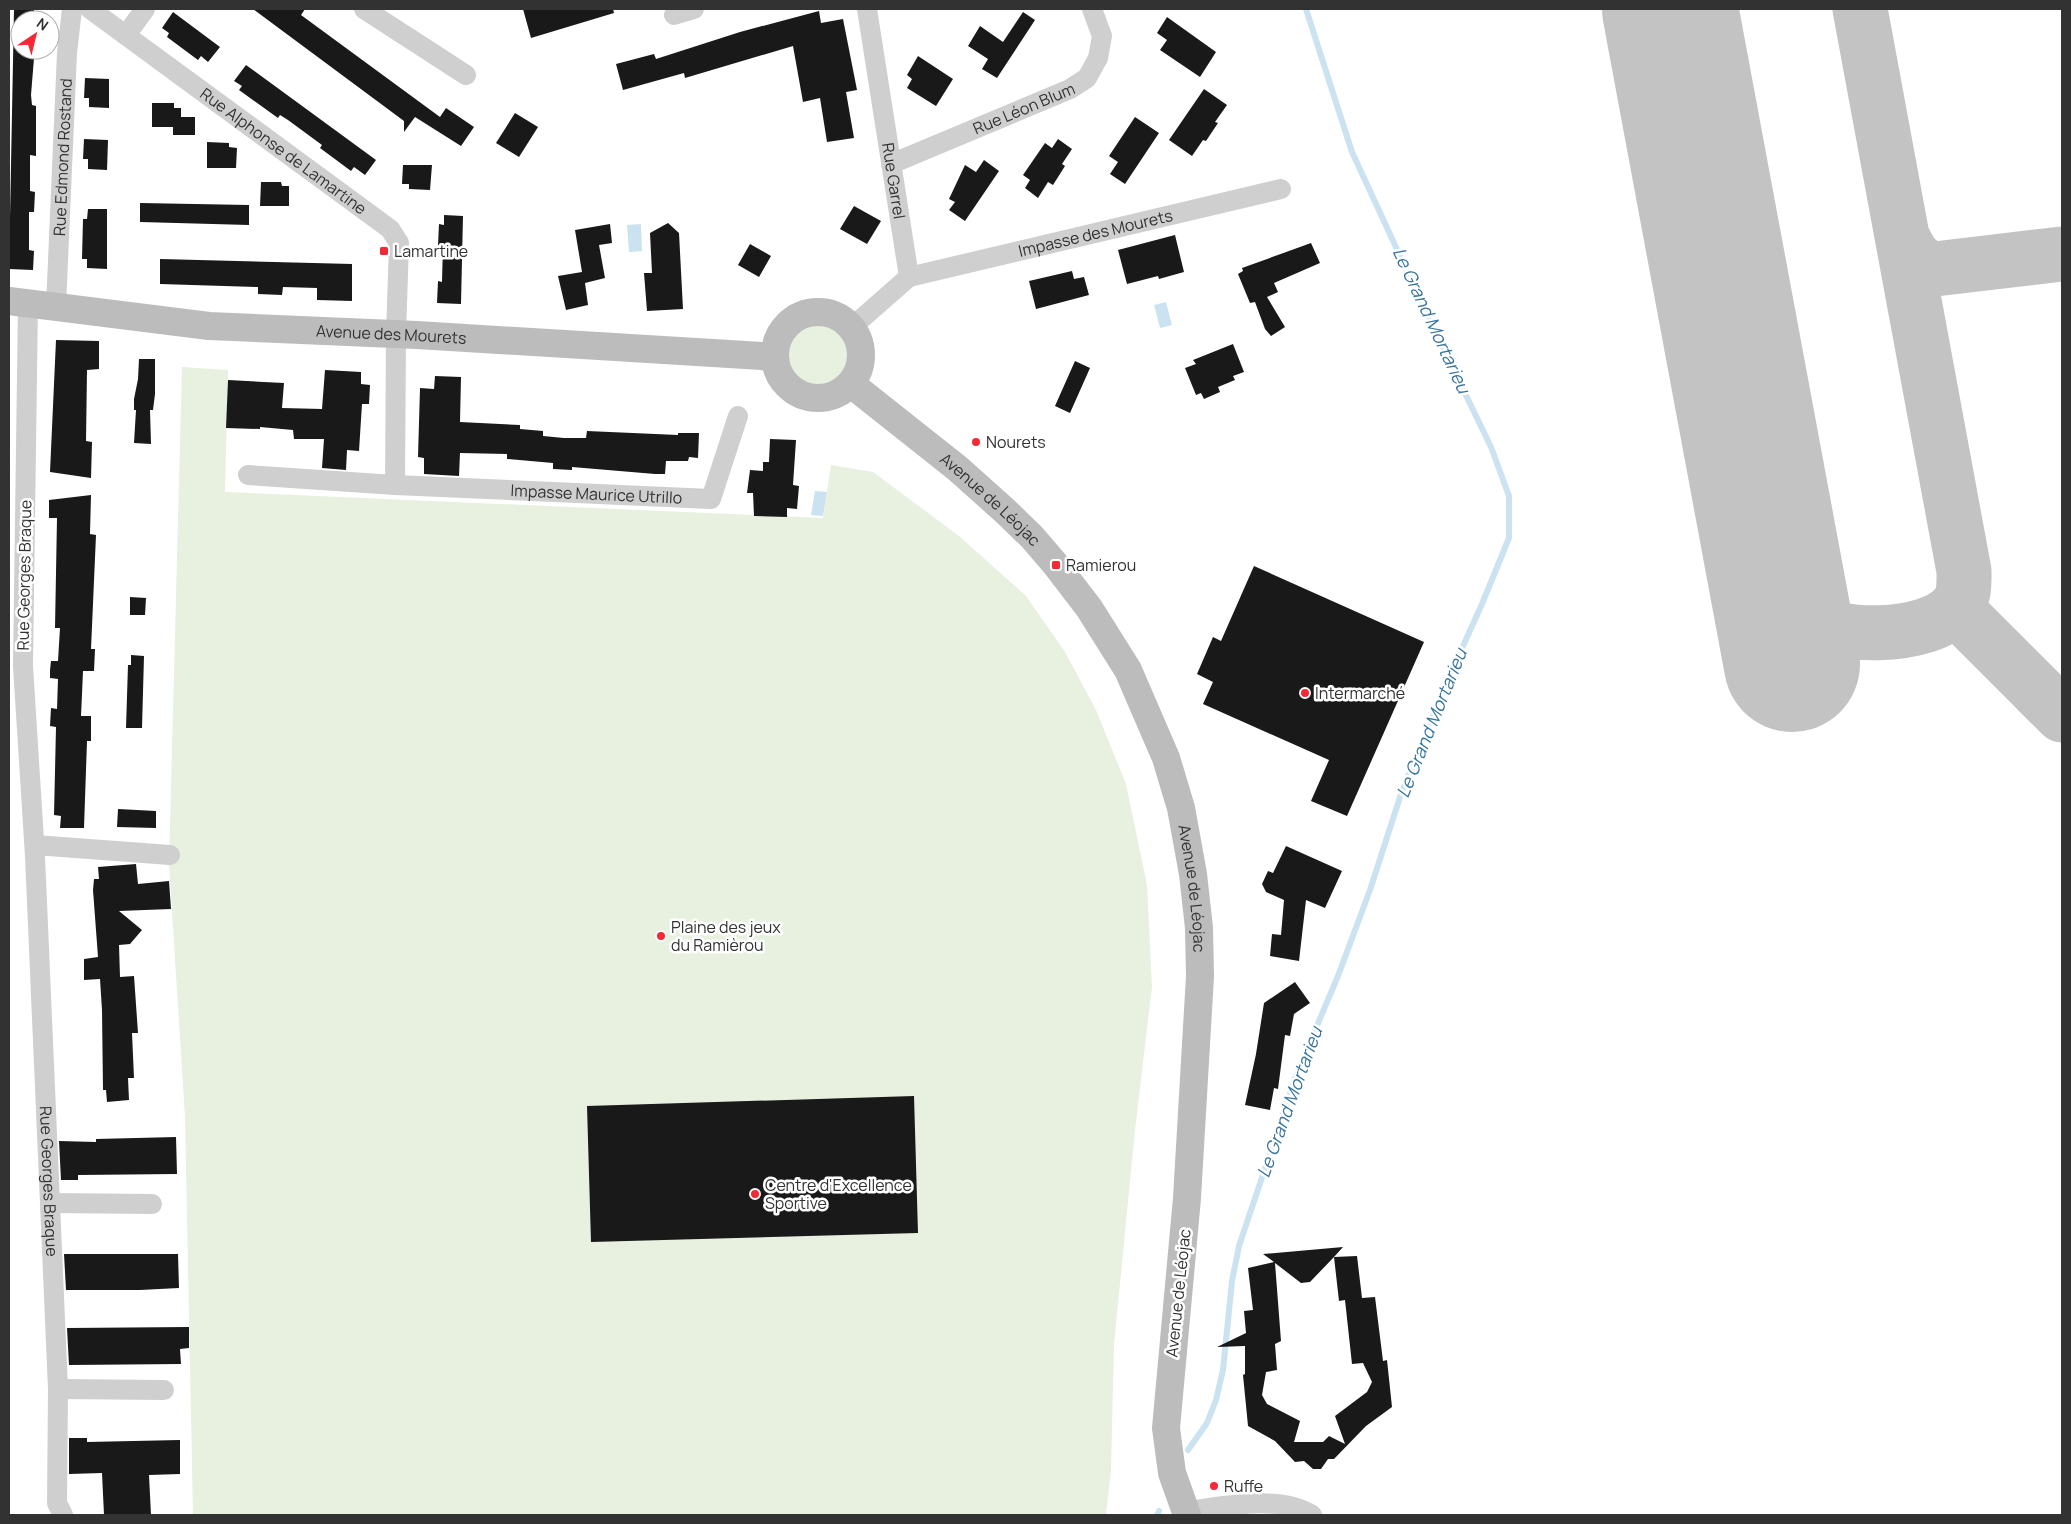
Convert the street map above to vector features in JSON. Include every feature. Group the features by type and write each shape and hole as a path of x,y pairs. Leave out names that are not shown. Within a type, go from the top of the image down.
{"main road":[{"name":"Avenue des Mourets","path":"18,302 209,326 396,334 754,355 775,359"},
{"path":"817,312 831,314 844,320 854,330 860,343 862,357 859,371 852,384 842,392 830,397 817,399 805,397 794,391 784,382 778,371 775,359 776,345 782,332 791,321 803,315 817,312"},
{"name":"Avenue de Léojac","path":"852,384 957,468 1032,537 1056,565 1088,608 1128,670 1166,758 1178,800 1193,874 1199,928 1200,976 1187,1198 1166,1428 1172,1473 1186,1513"}],"street":[{"name":"Rue Edmond Rostand","path":"56,307 67,53 72,9"},
{"name":"Rue Alphonse de Lamartine","path":"90,9 390,229 399,244 396,334"},
{"path":"126,35 145,9"},
{"path":"364,9 466,75"},
{"path":"674,15 694,9"},
{"name":"Rue Garrel","path":"866,9 909,277"},
{"name":"Rue Léon Blum","path":"892,164 1070,89 1087,78 1098,58 1102,36 1092,9"},
{"name":"Impasse des Mourets","path":"909,277 1281,189"},
{"path":"854,330 860,320 909,277"},
{"name":"Rue Georges Braque","path":"18,302 23,666 35,845 58,1389 58,1503 63,1515"},
{"path":"395,485 396,334"},
{"name":"Impasse Maurice Utrillo","path":"248,475 395,485 711,499 738,416"},
{"path":"35,845 170,855"},
{"path":"50,1203 152,1204"},
{"path":"58,1389 164,1390"},
{"path":"1186,1513 1267,1503 1291,1506 1312,1515"}],"green space":[{"path":"819,322 832,324 842,332 850,342 852,355 850,368 842,378 832,386 819,388 806,386 796,378 788,368 786,355 788,342 796,332 806,324"},
{"name":"Plaine des jeux du Ramièrou","path":"182,367 228,370 225,492 823,518 831,465 873,472 959,536 1026,596 1065,652 1096,710 1126,784 1147,885 1152,987 1135,1130 1114,1345 1111,1470 1106,1515 193,1515 185,1117 169,864"}],"water":[{"path":"641,224 642,251 629,252 627,225"},
{"path":"1166,302 1172,325 1160,328 1154,305"},
{"path":"815,491 827,492 823,516 811,515"}],"building":[{"path":"14,9 34,9 34,10"},
{"path":"253,9 305,9 301,15 440,117 446,108 474,127 461,146 415,117 404,132 404,121"},
{"path":"523,9 613,9 614,13 531,38"},
{"path":"819,11 821,23 843,19 857,90 846,92 854,138 827,142 820,98 803,102 793,46 685,78 684,73 623,90 616,64 654,54 656,59 740,32"},
{"path":"173,12 220,47 208,62 201,56 198,60 167,37 169,33 162,28"},
{"path":"1023,12 1035,20 997,78 982,69 988,59 968,46 980,26 1003,42"},
{"path":"1167,17 1216,52 1200,77 1160,50 1167,40 1157,33"},
{"path":"918,56 953,79 936,106 907,88 912,79 907,75"},
{"path":"13,60 34,60 31,95 32,105 36,106 36,156 30,155 30,191 35,192 34,212 29,212 29,250 34,251 33,270 9,269"},
{"path":"246,65 376,160 365,175 354,167 351,171 320,148 322,145 288,120 280,115 278,118 239,90 242,86 234,81"},
{"path":"85,78 109,79 109,108 89,107 89,98 84,98"},
{"path":"1204,89 1227,105 1215,122 1218,123 1206,141 1203,140 1192,156 1169,140"},
{"path":"152,103 174,103 174,108 181,108 181,117 195,117 195,135 173,135 173,127 152,127"},
{"path":"515,113 538,127 519,157 496,143"},
{"path":"1135,117 1159,133 1125,184 1110,174 1118,162 1109,156"},
{"path":"84,139 108,140 107,170 88,169 88,159 83,159"},
{"path":"1058,139 1072,149 1062,164 1065,166 1053,185 1048,182 1038,198 1025,188 1030,180 1023,175 1045,143 1052,148"},
{"path":"207,142 229,143 229,147 237,148 236,168 207,168"},
{"path":"984,160 999,171 965,221 949,210 955,202 949,199 965,165 976,172"},
{"path":"403,165 432,165 430,190 409,189 409,184 402,184"},
{"path":"261,182 281,182 282,186 289,186 289,206 260,206"},
{"path":"140,203 249,205 249,225 140,222"},
{"path":"854,206 881,221 867,244 840,229"},
{"path":"88,209 107,209 107,269 87,268 87,259 82,259 83,219 87,219"},
{"path":"444,215 463,216 461,304 437,303 438,281 442,282 443,245 438,245 439,224 444,225"},
{"path":"668,223 679,233 683,309 647,311 644,273 652,273 650,233"},
{"path":"610,224 612,243 599,245 605,278 585,283 588,305 566,310 558,276 582,272 575,230"},
{"path":"1175,235 1184,272 1159,279 1158,276 1127,284 1118,250"},
{"path":"1311,243 1320,263 1274,283 1278,292 1267,297 1285,327 1271,336 1265,329 1255,302 1250,303 1238,274 1243,271 1242,268"},
{"path":"750,244 771,256 759,277 738,265"},
{"path":"160,259 352,264 352,301 317,300 317,288 283,287 282,295 258,294 258,287 160,284"},
{"path":"1072,271 1074,279 1084,277 1089,295 1036,309 1029,281"},
{"path":"56,340 99,341 99,369 87,370 86,441 92,442 91,478 50,472"},
{"path":"1233,344 1244,372 1233,376 1235,380 1218,387 1220,392 1204,399 1201,393 1196,395 1185,368 1196,364 1193,360"},
{"path":"139,359 155,359 155,394 153,410 150,410 151,444 134,443 136,410 134,410 134,399"},
{"path":"1075,361 1090,368 1070,413 1055,406"},
{"path":"325,370 361,372 361,384 370,385 369,404 362,404 359,451 347,450 346,470 322,468 324,439 294,439 293,430 260,427 260,429 226,428 228,380 284,383 282,408 322,409"},
{"path":"435,376 461,377 460,422 520,425 520,429 543,431 543,436 564,438 586,438 587,431 678,435 678,433 699,433 698,458 689,457 688,461 666,461 665,474 655,474 572,467 572,470 553,469 553,463 507,459 507,454 460,453 459,476 424,474 424,458 418,457 420,388 434,389"},
{"path":"770,439 796,440 793,485 799,486 797,509 787,508 787,517 754,516 753,493 747,493 750,470 763,471 763,462 769,462"},
{"path":"91,495 90,534 96,535 91,649 95,649 94,671 83,671 81,716 91,716 91,741 87,741 84,828 60,828 61,816 54,815 56,727 50,726 51,708 57,709 58,679 50,678 50,670 51,661 58,661 60,628 55,628 57,518 49,518 49,500"},
{"name":"Intermarché","path":"1254,566 1424,642 1347,816 1311,801 1329,760 1203,704 1213,682 1197,674 1213,637 1221,641"},
{"path":"130,597 146,598 145,615 130,615"},
{"path":"131,655 144,656 142,728 126,728 128,665 131,665"},
{"path":"118,809 156,811 156,828 117,827"},
{"path":"1286,846 1342,871 1325,908 1306,900 1299,961 1270,956 1272,934 1281,935 1284,900 1266,892 1262,884 1268,871 1273,873"},
{"path":"136,864 138,884 169,881 171,909 119,911 142,930 130,944 119,945 120,977 134,976 138,1033 132,1033 134,1078 128,1078 129,1100 107,1102 106,1090 103,1090 100,979 84,980 84,959 98,957 93,890 94,879 99,879 98,867"},
{"path":"1295,982 1310,1003 1294,1014 1290,1036 1285,1035 1278,1089 1274,1088 1270,1110 1245,1105 1264,1003"},
{"name":"Centre d'Excellence Sportive","path":"914,1096 918,1233 591,1242 587,1106"},
{"path":"176,1137 177,1174 78,1175 78,1180 61,1180 59,1141 96,1142 96,1139"},
{"path":"1343,1247 1334,1257 1357,1256 1362,1298 1375,1297 1383,1361 1387,1360 1392,1407 1366,1426 1334,1459 1328,1459 1321,1469 1313,1469 1304,1461 1295,1462 1275,1441 1248,1426 1243,1375 1245,1374 1245,1346 1217,1347 1246,1333 1244,1311 1253,1310 1248,1268 1274,1262 1263,1254","holes":["1334,1257 1339,1301 1345,1300 1352,1364 1363,1363 1372,1382 1367,1392 1335,1416 1345,1444 1329,1436 1323,1442 1294,1442 1300,1421 1267,1404 1262,1395 1266,1372 1277,1370 1275,1344 1281,1341 1275,1263 1301,1283 1310,1282"]},
{"path":"64,1254 178,1254 179,1288 66,1290"},
{"path":"189,1327 189,1348 180,1349 181,1364 69,1365 67,1328"},
{"path":"69,1438 87,1438 87,1442 180,1440 180,1474 149,1475 151,1515 104,1515 102,1473 69,1474"}],"waterway":[{"name":"Le Grand Mortarieu","path":"1188,1450 1207,1423 1216,1400 1223,1370 1232,1281 1239,1246 1297,1073 1338,976 1370,890 1402,791 1509,538 1509,496 1491,447 1352,152 1306,9"},
{"name":"Le Grand Mortarieu","path":"1157,1515 1159,1511"}],"taxiway":[{"path":"1764,513 1776,566 1786,592 1800,612 1814,621 1833,628 1855,632 1903,631 1924,626 1943,618 1956,607 1961,599 1964,571 1860,9"},
{"path":"1902,236 1914,257 1923,265 1935,269 2062,254"},
{"path":"1950,613 1956,611 1965,618 2062,715"}],"runway":[{"path":"1670,9 1792,664"}],"place":[{"name":"Lamartine","path":"384,251"},
{"name":"Nourets","path":"976,442"},
{"name":"Ramierou","path":"1056,565"},
{"name":"Intermarché","path":"1305,693"},
{"name":"Plaine des jeux du Ramièrou","path":"661,936"},
{"name":"Centre d'Excellence Sportive","path":"755,1194"},
{"name":"Ruffe","path":"1214,1486"}]}
